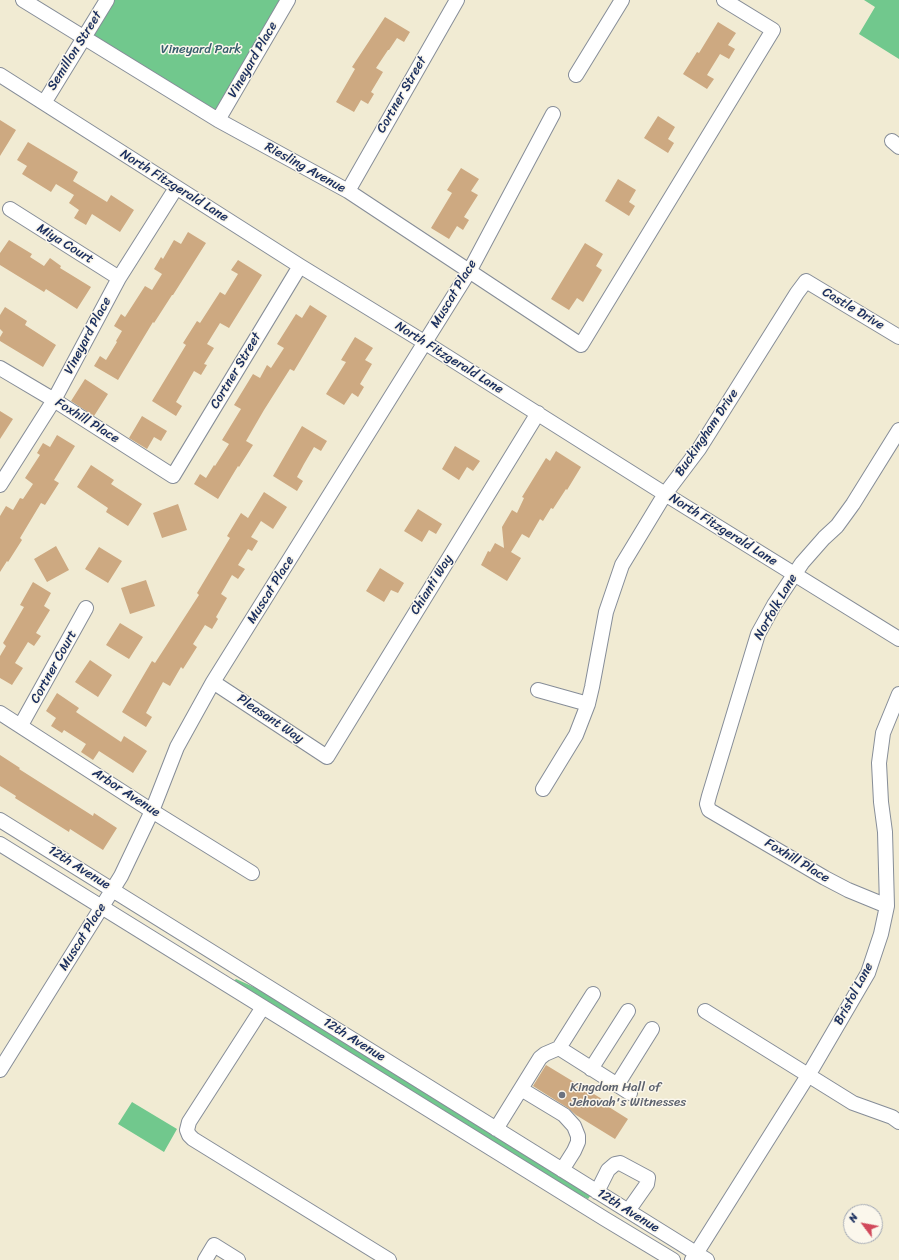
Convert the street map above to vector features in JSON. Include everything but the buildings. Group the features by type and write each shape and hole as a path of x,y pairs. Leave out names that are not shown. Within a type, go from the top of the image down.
{"street":[{"name":"Riesling Avenue","path":"23,0 218,120 348,191 470,270 581,345 773,30 724,0"},
{"name":"Semillon Street","path":"44,103 107,0"},
{"name":"Vineyard Place","path":"218,120 288,0"},
{"name":"Cortner Street","path":"348,191 457,0"},
{"path":"576,75 622,0"},
{"name":"North Fitzgerald Lane","path":"0,75 300,266 899,639"},
{"name":"Muscat Place","path":"0,1070 121,876 152,811 177,747 213,682 470,270 553,114"},
{"name":"Vineyard Place","path":"0,485 54,400 119,278 176,188"},
{"name":"Miya Court","path":"10,209 119,278"},
{"name":"Cortner Street","path":"173,476 300,266"},
{"name":"Castle Drive","path":"806,281 899,337"},
{"name":"Buckingham Drive","path":"543,789 576,735 588,704 606,612 622,565 665,494 699,449 806,281"},
{"name":"Foxhill Place","path":"0,368 54,400 173,476"},
{"name":"Chianti Way","path":"327,757 538,413"},
{"name":"Norfolk Lane","path":"709,810 709,796 758,634 794,574 824,538 837,526 853,504 899,430"},
{"name":"Cortner Court","path":"21,725 86,608"},
{"name":"Pleasant Way","path":"213,682 327,757"},
{"path":"538,690 588,704"},
{"name":"Bristol Lane","path":"698,1258 868,973 881,934 888,906 886,839 881,802 879,763 883,733 899,694"},
{"name":"Arbor Avenue","path":"0,713 21,725 152,811 252,873"},
{"name":"Foxhill Place","path":"709,810 848,890 888,906"},
{"name":"12th Avenue","path":"0,820 628,1211 698,1258"},
{"name":"12th Avenue","path":"0,844 673,1260"},
{"path":"496,1129 540,1058 545,1054 559,1048 594,994"},
{"path":"263,1007 189,1122 187,1130 189,1135 389,1260"},
{"path":"705,1011 853,1103 892,1117 899,1122"},
{"path":"591,1069 628,1012"},
{"path":"617,1085 652,1029"},
{"path":"559,1048 630,1093"},
{"path":"521,1089 564,1115 574,1126 578,1136 578,1142 574,1152 562,1170"},
{"path":"597,1192 608,1170 615,1164 620,1163 648,1178 647,1184 628,1211"},
{"path":"205,1260 214,1245 238,1260"}],"green space":[{"name":"Vineyard Park","path":"107,0 288,0 218,120 84,37"},
{"path":"864,0 899,0 899,59 859,34 875,7"},
{"path":"236,979 256,988 366,1054 591,1195 588,1199 563,1186 234,981"},
{"path":"132,1102 177,1129 164,1152 118,1124"}],"place":[{"name":"Kingdom Hall of Jehovah's Witnesses","path":"562,1095"}]}
